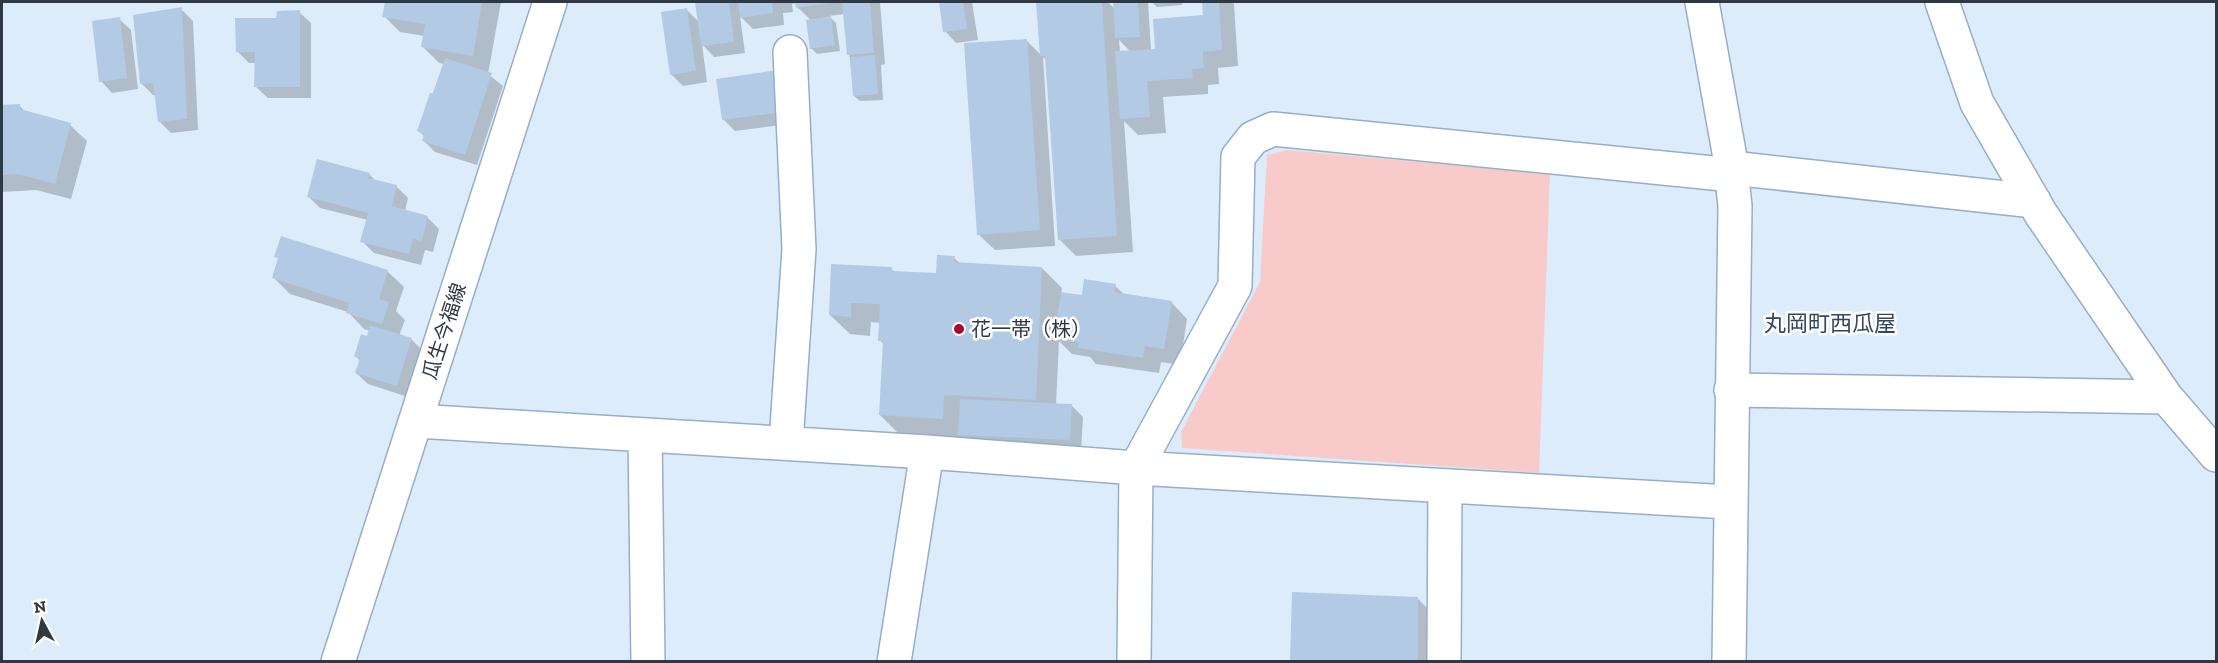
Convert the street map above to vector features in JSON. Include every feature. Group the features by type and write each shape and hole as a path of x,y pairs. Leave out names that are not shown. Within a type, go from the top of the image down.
{"street":[{"name":"瓜生今福線","path":"338,662 550,2"},
{"path":"1702,2 1732,172 1735,206 1729,502 1729,662"},
{"path":"1942,2 1977,103 2034,201 2166,397 2217,455"},
{"path":"786,443 799,249 790,52"},
{"path":"1134,662 1136,468 1235,286 1238,157 1252,138 1273,129 2034,201"},
{"path":"1731,390 2166,397"},
{"path":"416,421 927,452 1136,468 1729,502"},
{"path":"645,435 648,662"},
{"path":"894,662 927,452"},
{"path":"1444,662 1445,486"}],"shaded area":[{"path":"1287,150 1550,174 1539,473 1182,448 1181,432 1260,282 1267,155"}],"building":[{"path":"385,2 482,2 473,56 421,47 425,24 382,17"},
{"path":"695,2 729,2 734,42 701,46"},
{"path":"738,2 772,2 773,13 740,18"},
{"path":"795,2 831,2 831,3 796,8"},
{"path":"842,2 870,2 874,53 847,55"},
{"path":"939,2 963,2 967,29 943,32"},
{"path":"1036,2 1102,2 1117,236 1058,240 1045,56 1040,56"},
{"path":"1113,2 1138,2 1140,37 1115,38"},
{"path":"1202,2 1219,2 1222,50 1203,52 1204,68 1192,69 1193,78 1147,81 1150,117 1120,119 1115,51 1155,49 1153,19 1203,15"},
{"path":"182,7 187,119 158,122 153,83 140,84 133,15"},
{"path":"687,8 696,71 670,75 661,12"},
{"path":"300,10 300,87 254,87 255,52 236,52 235,18 276,18 277,11"},
{"path":"831,16 835,45 810,49 806,20"},
{"path":"120,17 127,78 99,82 92,21"},
{"path":"1027,39 1040,230 977,235 964,43"},
{"path":"875,55 878,94 853,96 850,57"},
{"path":"445,58 492,73 465,155 422,141 424,134 417,131"},
{"path":"778,70 784,112 722,120 716,79"},
{"path":"20,104 20,109 71,123 55,184 18,174 2,175 2,105"},
{"path":"317,159 370,173 368,178 397,185 392,206 428,216 422,241 413,239 409,254 360,242 368,213 307,197"},
{"path":"281,236 388,270 379,299 389,302 382,324 346,313 349,303 272,278 278,258 274,257"},
{"name":"花一帯（株）","path":"937,255 955,256 954,262 1042,267 1036,400 944,395 943,419 879,415 883,341 878,341 880,304 851,303 851,317 829,315 831,264 892,267 892,271 936,273"},
{"path":"1084,279 1116,284 1115,292 1172,301 1164,349 1145,346 1143,358 1078,348 1079,343 1054,338 1061,292 1082,295"},
{"path":"370,325 412,338 397,386 355,373 360,358 354,357 361,334 367,336"},
{"path":"960,399 1072,404 1070,440 958,435"},
{"path":"1292,592 1418,597 1418,662 1290,662"}],"place":[{"name":"花一帯（株）","path":"959,329"}],"district":[{"name":"丸岡町西瓜屋","path":"1830,323"}]}
